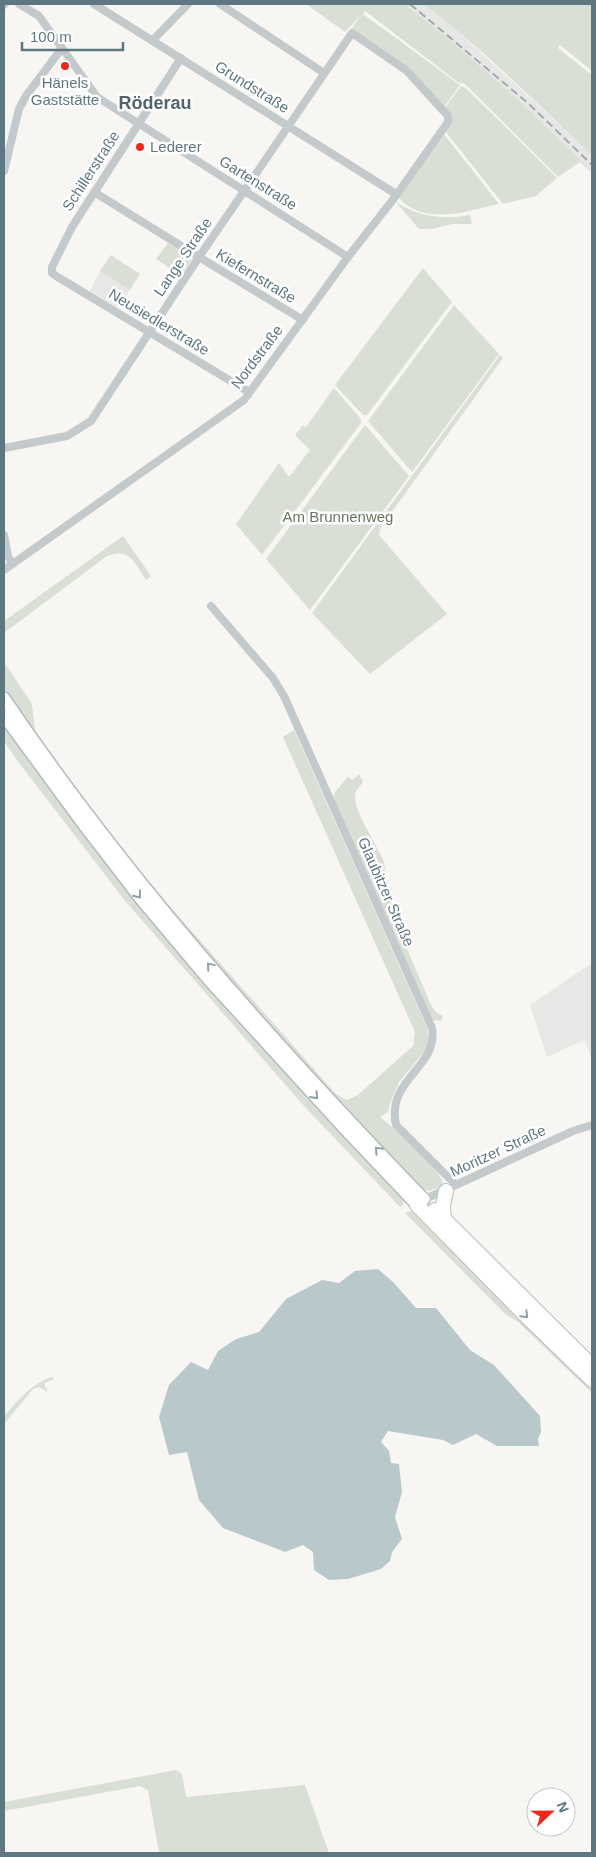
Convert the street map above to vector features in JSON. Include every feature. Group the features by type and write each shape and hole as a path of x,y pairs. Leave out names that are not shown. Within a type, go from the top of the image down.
{"highway":[{"path":"444,1220 443,1206 450,1188"},
{"path":"420,1202 444,1220 592,1366"},
{"path":"420,1202 525,1315 592,1380"}],"main road":[{"path":"4,698 38,749 106,841 240,1002 420,1202"},
{"path":"4,716 140,898 208,979 343,1127 420,1202"}],"street":[{"name":"Gartenstraße","path":"18,4 39,16 97,97 348,257"},
{"name":"Grundstraße","path":"94,4 396,194"},
{"path":"152,41 188,4"},
{"path":"220,4 324,73"},
{"name":"Lange Straße","path":"4,448 67,436 91,420 198,257 352,33 407,71 449,119"},
{"path":"4,170 19,109 26,96 62,48"},
{"name":"Schillerstraße","path":"56,276 52,273 52,267 72,227 180,58"},
{"name":"Nordstraße","path":"4,570 244,400 449,119"},
{"name":"Kiefernstraße","path":"94,192 303,320"},
{"name":"Neusiedlerstraße","path":"56,276 249,392"},
{"path":"4,535 8,556 12,564"},
{"name":"Glaubitzer Straße","path":"211,606 273,678 284,696 432,1028 433,1046 403,1085 395,1105 394,1116 396,1125 450,1188"},
{"name":"Moritzer Straße","path":"420,1202 573,1131 592,1125"}],"shaded area":[{"path":"405,4 423,4 452,26 592,155 592,171 523,104 461,49"},
{"path":"100,271 130,290 120,306 117,307 90,291"},
{"path":"592,963 592,1060 584,1040 547,1057 530,1005"},
{"path":"378,1269 394,1283 416,1308 436,1308 470,1350 494,1365 540,1416 541,1432 538,1439 539,1446 497,1446 476,1434 453,1445 443,1440 388,1431 381,1442 389,1451 391,1463 399,1464 402,1492 395,1517 402,1539 392,1552 390,1561 381,1569 348,1579 329,1580 314,1570 313,1552 303,1545 285,1552 223,1528 199,1500 187,1452 169,1455 159,1417 169,1385 191,1362 208,1370 218,1351 236,1339 259,1332 286,1299 322,1280 339,1283 355,1271"}],"green space":[{"path":"306,4 405,4 461,49 523,104 592,173 580,162 558,177 464,83 459,83 365,11 363,14 460,85 444,107 412,74 351,30 360,16 345,32"},
{"path":"423,4 592,4 592,71 560,45 558,48 592,75 592,155 489,58"},
{"path":"461,86 466,88 557,178 536,196 503,204 445,131 444,109"},
{"path":"443,133 499,204 459,213 433,214 420,212 408,206 398,197"},
{"path":"396,202 414,211 432,216 470,215 472,224 452,224 432,229 419,229"},
{"path":"168,243 191,256 191,260 181,276 156,259"},
{"path":"111,255 140,274 130,290 100,271"},
{"path":"423,268 452,302 367,415 363,415 335,385"},
{"name":"Am Brunnenweg","path":"454,305 499,354 412,472 368,421"},
{"path":"500,355 503,358 381,527 379,535 447,614 370,674 312,613"},
{"name":"Am Brunnenweg","path":"334,388 361,419 361,423 262,555 236,524 279,463 289,477 310,450 295,435 303,425 306,427"},
{"name":"Am Brunnenweg","path":"365,425 409,476 310,610 266,559"},
{"path":"123,536 151,576 146,580 135,563 127,555 115,554 107,556 4,633 4,621"},
{"path":"4,662 32,704 35,732 108,831 157,892 335,1093 348,1100 359,1094 413,1046 415,1032 283,737 294,730 427,1028 429,1043 425,1051 399,1082 388,1112 380,1117 424,1157 439,1174 442,1180 440,1187 429,1191 419,1187 261,1018 97,823 4,693"},
{"path":"4,724 404,1198 403,1205 400,1207 304,1106 126,902 16,759 4,741"},
{"path":"359,774 363,782 356,791 356,805 383,859 394,919 432,1007 443,1016 441,1021 432,1020 333,800 335,792 348,777 353,780"},
{"path":"411,1211 418,1212 592,1385 592,1393 518,1322 505,1314 405,1213"},
{"path":"52,1377 54,1379 45,1383 48,1392 39,1387 33,1389 4,1424 4,1416 25,1393 37,1384"},
{"path":"176,1770 182,1774 186,1797 305,1785 329,1853 159,1853 148,1790 140,1786 4,1811 4,1802"}],"railway":[{"path":"410,4 529,104 592,165"}],"place":[{"name":"Hänels Gaststätte","path":"65,66"},
{"name":"Lederer","path":"140,147"}],"district":[{"name":"Röderau","path":"155,103"}]}
